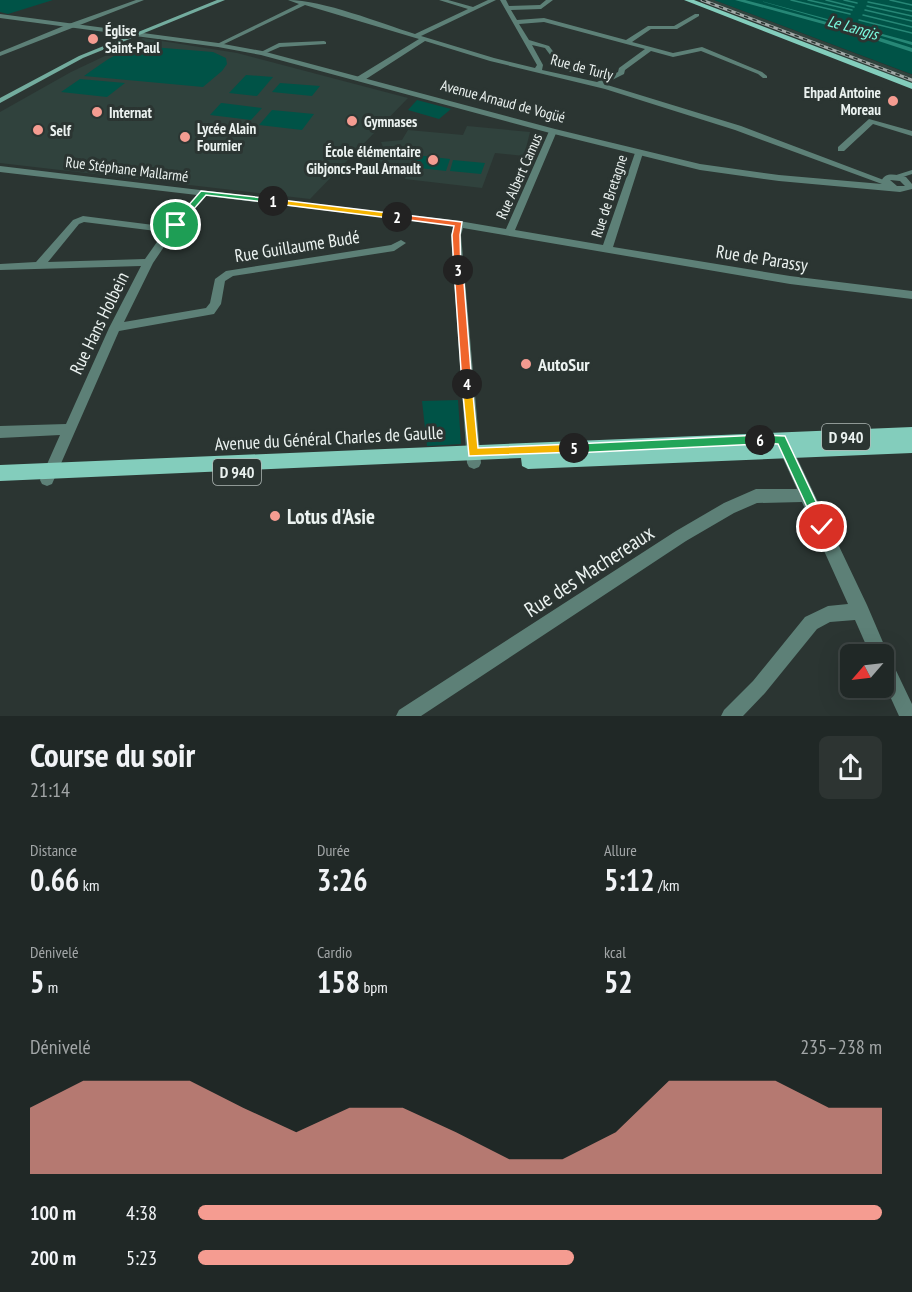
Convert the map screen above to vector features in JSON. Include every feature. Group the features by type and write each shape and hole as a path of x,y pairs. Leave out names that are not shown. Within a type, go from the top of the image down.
{"main road":[{"path":"0,101 81,57 222,0"},
{"path":"688,0 912,86"},
{"name":"Avenue du Général Charles de Gaulle","path":"784,446 912,434"},
{"name":"Avenue du Général Charles de Gaulle","path":"0,482 49,476 474,458 784,446 912,446"},
{"name":"Avenue du Général Charles de Gaulle","path":"0,473 49,476"}],"street":[{"path":"0,54 68,26 141,0"},
{"name":"Rue de Turly","path":"291,0 492,60 601,82 889,181"},
{"path":"442,0 474,9"},
{"path":"416,36 493,0"},
{"path":"503,0 540,65 537,70"},
{"path":"508,8 541,7 550,0"},
{"path":"218,45 305,3"},
{"path":"626,43 650,27 675,28 697,15"},
{"name":"Avenue Arnaud de Vogüé","path":"0,16 262,53 639,153 728,171 866,186 889,181 910,182"},
{"path":"516,22 544,20 673,55 702,49 765,77"},
{"path":"360,79 424,39"},
{"path":"262,53 279,45 324,42"},
{"path":"528,42 548,47 562,67 601,82 615,78 622,73 621,69 650,49"},
{"path":"841,149 872,121 912,134"},
{"name":"Rue Albert Camus","path":"509,232 554,131"},
{"name":"Rue de Bretagne","path":"607,249 639,153"},
{"name":"Rue Stéphane Mallarmé","path":"0,169 459,224 607,249"},
{"name":"Rue Hans Holbein","path":"49,476 115,327 148,262 171,230 204,193"},
{"path":"39,266 76,222 83,219 171,230"},
{"path":"459,224 456,235 474,458"},
{"name":"Rue Guillaume Budé","path":"115,327 210,311 215,304 219,279 230,273 394,248 401,243"},
{"name":"Rue de Parassy","path":"607,249 790,280 912,295"},
{"path":"0,267 148,262"},
{"path":"0,432 69,429"},
{"path":"784,446 875,644"},
{"name":"Rue des Machereaux","path":"405,716 681,536 729,508 756,496 807,495"},
{"path":"730,716 759,687 811,623 828,614 861,611"},
{"path":"894,686 908,716"}],"shaded area":[{"path":"0,0 53,0 8,14 0,12"},
{"path":"698,0 714,0 912,75 912,83"},
{"path":"714,0 912,0 912,74 911,74"},
{"name":"Lycée Alain Fournier","path":"143,38 237,53 408,98 310,199 0,163 0,112 71,72"},
{"path":"152,47 213,52 226,58 227,64 203,87 84,76 108,59 123,52"},
{"path":"246,75 273,77 257,96 229,93"},
{"path":"80,79 125,83 107,97 61,92"},
{"path":"280,83 320,86 312,96 272,92"},
{"path":"417,100 451,109 439,119 408,110"},
{"path":"221,103 262,108 251,120 210,115"},
{"path":"272,110 314,114 302,130 259,125"},
{"name":"École élémentaire Gibjoncs-Paul Arnault","path":"467,126 530,132 524,156 495,153 482,188 405,179 407,173 379,176 370,173 376,169 367,168 375,159 373,158 384,149 381,142 402,140 408,130 463,135"},
{"path":"416,155 450,159 446,171 411,167"},
{"path":"453,160 485,163 481,174 450,171"},
{"path":"458,400 461,444 427,446 422,401"}],"water":[{"name":"Le Langis","path":"757,0 912,42 912,45 892,39"}],"waterway":[{"name":"Le Langis","path":"738,0 847,29 912,50"},
{"name":"Le Langis","path":"791,0 850,14"},
{"name":"Le Langis","path":"808,0 852,10"},
{"path":"826,0 854,7"},
{"path":"844,0 857,3"},
{"path":"890,0 912,5"},
{"path":"868,2 912,11"},
{"path":"867,6 912,16"},
{"path":"865,10 912,21"},
{"name":"Le Langis","path":"863,15 912,27"},
{"name":"Le Langis","path":"859,20 912,33"}],"railway":[{"path":"702,0 912,80"}],"place":[{"name":"Église Saint-Paul","path":"93,39"},
{"name":"Ehpad Antoine Moreau","path":"893,101"},
{"name":"Internat","path":"97,112"},
{"name":"Gymnases","path":"352,121"},
{"name":"Self","path":"38,130"},
{"name":"Lycée Alain Fournier","path":"185,137"},
{"name":"École élémentaire Gibjoncs-Paul Arnault","path":"433,160"},
{"name":"AutoSur","path":"526,364"},
{"name":"Lotus d'Asie","path":"275,516"}],"route":[{"path":"176,225 204,193 459,224 456,235 473,453 781,439 822,527"}]}
